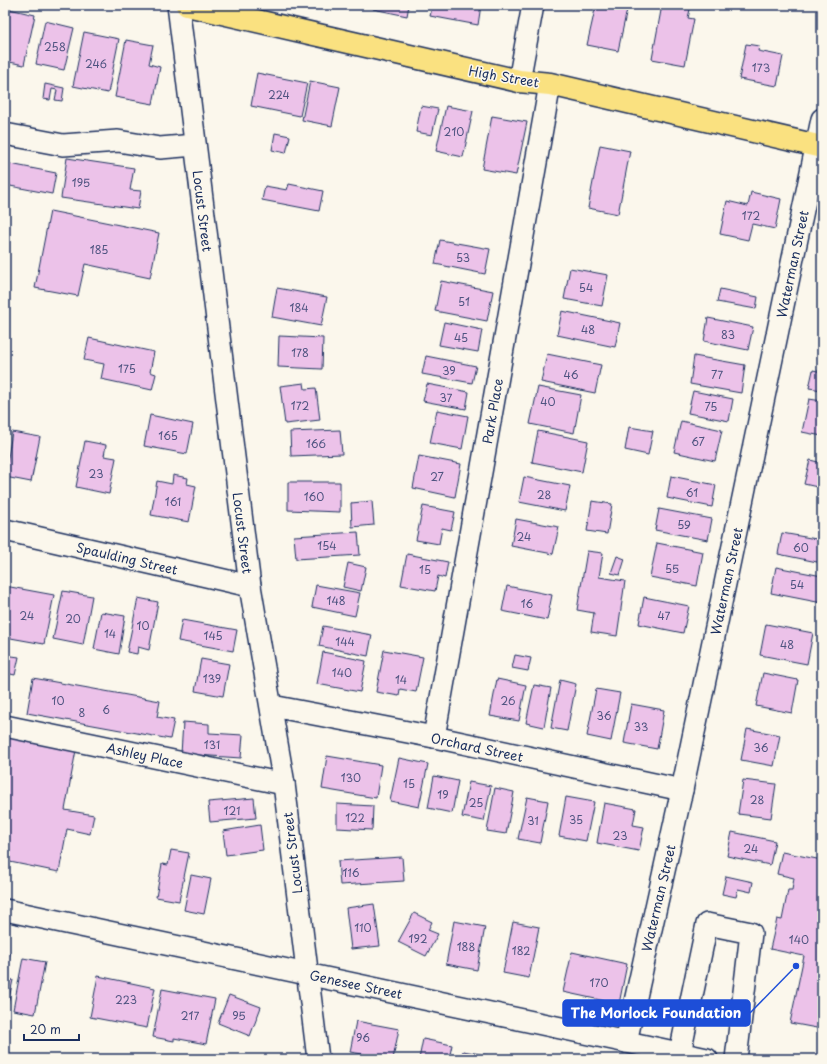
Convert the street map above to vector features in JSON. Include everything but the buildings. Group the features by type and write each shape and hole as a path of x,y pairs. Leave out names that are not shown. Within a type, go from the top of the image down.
{"main road":[{"name":"High Street","path":"187,5 518,81 550,84 819,146"}],"street":[{"name":"Locust Street","path":"178,5 250,586 272,706 284,784 318,1059"},
{"path":"518,81 533,5"},
{"name":"Park Place","path":"434,737 550,84"},
{"name":"Waterman Street","path":"626,1042 682,790 819,146 822,120"},
{"path":"5,134 63,145 118,141 160,148 195,145"},
{"name":"Spaulding Street","path":"5,530 250,586"},
{"name":"Orchard Street","path":"272,706 434,737 682,790"},
{"name":"Ashley Place","path":"5,726 284,784"},
{"name":"Genesee Street","path":"5,910 707,1059"},
{"path":"680,1053 707,924 751,933 736,1059"}],"place":[{"name":"The Morlock Foundation","path":"796,966"}]}
